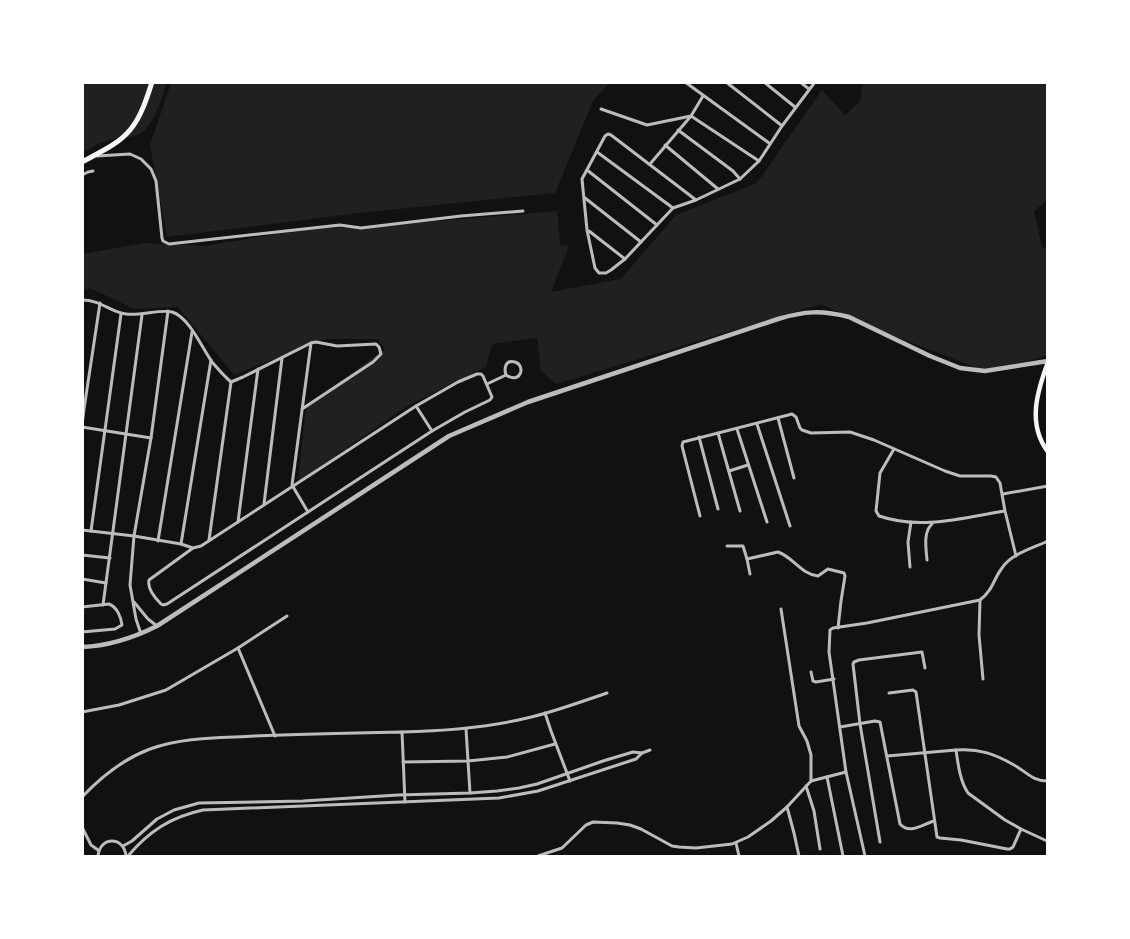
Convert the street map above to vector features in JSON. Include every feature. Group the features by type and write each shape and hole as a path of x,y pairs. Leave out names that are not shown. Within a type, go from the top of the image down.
{"main road":[{"path":"82,162 119,140 129,131 136,121 152,82"},
{"path":"1047,362 1040,383 1035,418 1040,439 1047,452"}],"street":[{"path":"686,82 769,144"},
{"path":"726,82 782,126"},
{"path":"764,82 795,107"},
{"path":"800,82 809,89"},
{"path":"696,200 611,135 605,136 582,179 587,230 595,268 599,273 606,273 626,259 673,208 696,200 740,179 759,161 814,82"},
{"path":"650,164 691,116 703,96"},
{"path":"601,109 647,125 691,116 759,161"},
{"path":"678,130 733,171 740,179"},
{"path":"665,145 718,189"},
{"path":"597,152 673,208"},
{"path":"92,157 130,154 141,159 151,169 156,181 162,238 163,242 169,244 340,225 361,228 523,211"},
{"path":"587,170 657,225"},
{"path":"82,176 93,171"},
{"path":"585,198 642,242"},
{"path":"587,230 626,259"},
{"path":"82,300 100,303 121,314 142,315 168,311 179,315 192,330 211,360 231,382"},
{"path":"100,303 82,426 151,438"},
{"path":"141,634 130,585 134,537 151,438 168,311"},
{"path":"82,647 109,644 141,634 157,626 448,436 528,402 785,317 820,312 841,315 949,364 971,370 998,370 1047,362"},
{"path":"91,531 121,314"},
{"path":"103,605 142,315"},
{"path":"159,541 192,330"},
{"path":"231,382 310,343 337,346 376,344 379,347 381,354 373,362 302,409"},
{"path":"308,512 292,485 310,343"},
{"path":"264,504 282,358"},
{"path":"181,544 211,360"},
{"path":"510,362 519,365 520,375 511,378 506,375 504,370 510,362"},
{"path":"238,522 258,369"},
{"path":"477,374 483,376 492,398 432,431 167,604 161,604 149,588 149,580 193,548 209,541 292,485 450,386 477,374"},
{"path":"487,384 506,375"},
{"path":"209,541 231,382"},
{"path":"416,406 432,431"},
{"path":"700,516 682,444 684,441 792,414 796,417 800,428 807,432 847,432 874,440 960,476 996,477 1003,494 1016,556"},
{"path":"778,418 794,478"},
{"path":"757,424 790,526"},
{"path":"737,429 767,522"},
{"path":"718,432 740,511"},
{"path":"699,437 718,509"},
{"path":"894,449 880,473 877,515 911,522 934,523 1005,511"},
{"path":"729,471 748,465"},
{"path":"1003,494 1047,486"},
{"path":"910,567 908,542 911,522"},
{"path":"927,560 926,536 928,528 934,523"},
{"path":"82,530 181,544 193,548"},
{"path":"865,856 846,772 829,652 831,629 980,600 990,591 1004,566 1016,556 1047,541"},
{"path":"727,546 743,546 750,574"},
{"path":"747,559 778,552 790,558 812,576 818,576 828,569 844,573 838,628"},
{"path":"82,555 110,558"},
{"path":"82,579 106,583"},
{"path":"980,600 979,635 983,679"},
{"path":"133,601 157,626"},
{"path":"82,607 113,606 120,616 122,625 115,629 82,633"},
{"path":"781,609 799,726 811,755 811,781"},
{"path":"82,711 119,705 166,690 287,616"},
{"path":"238,648 275,736"},
{"path":"880,842 860,723 854,662 922,652 925,668"},
{"path":"811,672 813,681 816,682 834,679"},
{"path":"889,693 913,690 916,692 936,836 1011,849 1021,830"},
{"path":"82,797 106,775 132,757 179,741 466,729 508,723 607,693"},
{"path":"545,713 570,782"},
{"path":"840,727 880,722 900,824 907,829 921,827 934,821"},
{"path":"466,729 470,799"},
{"path":"402,732 405,802"},
{"path":"403,762 468,761 507,757 555,744"},
{"path":"887,756 973,749 987,752 1014,765 1034,779 1047,781"},
{"path":"98,856 98,850 102,845 108,842 118,842 123,846 127,856 161,825 188,813 203,810 521,795 570,782 636,759 642,753 650,750"},
{"path":"956,750 960,774 968,793 1021,830 1047,841"},
{"path":"123,846 157,819 174,810 199,803 470,794 519,788 633,752 642,753"},
{"path":"538,856 562,848 586,825 593,822 630,825 672,846 708,848 736,843 771,821 811,781 846,772"},
{"path":"827,777 843,856"},
{"path":"806,786 820,849"},
{"path":"519,788 521,795"},
{"path":"787,807 799,856"},
{"path":"82,827 91,845 98,850"},
{"path":"736,843 739,856"}],"shaded area":[{"path":"82,83 167,83 154,117 146,129 135,136 105,141 83,153"},
{"path":"171,83 609,83 593,101 555,193 359,213 167,237 150,145"},
{"path":"863,83 1047,83 1047,200 1034,211 1042,247 1047,249 1047,356 985,371 871,327 821,304 556,384 541,371 537,338 492,344 486,367 407,406 298,482 306,406 385,349 377,339 325,339 234,375 178,307 134,309 90,288 83,290 83,254 144,243 205,246 318,227 356,228 557,211 560,245 569,246 551,292 621,279 676,215 757,183 822,90 845,115 860,101"}]}
